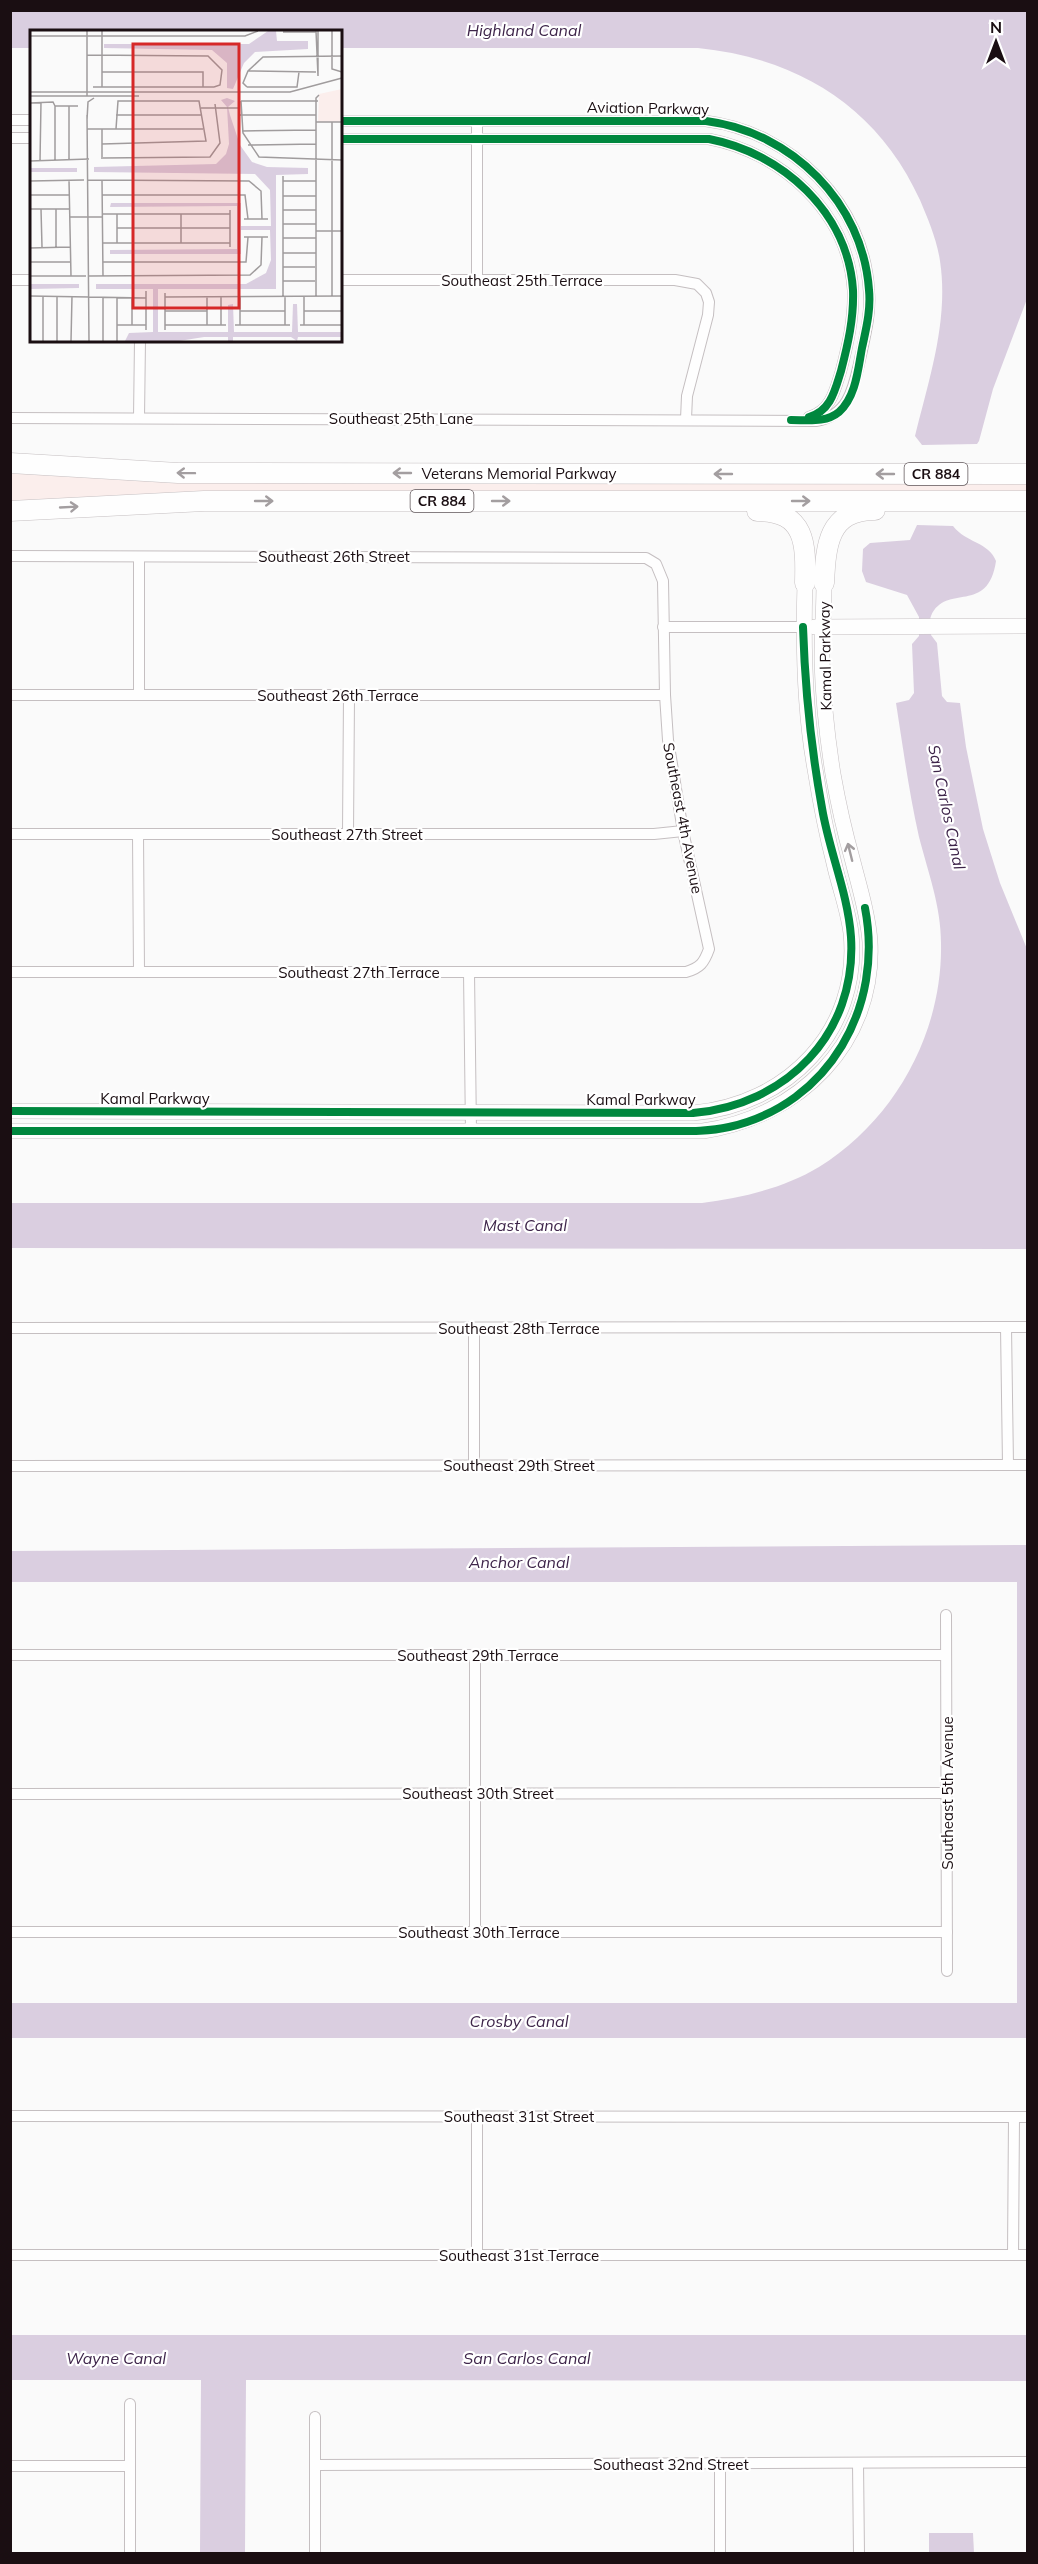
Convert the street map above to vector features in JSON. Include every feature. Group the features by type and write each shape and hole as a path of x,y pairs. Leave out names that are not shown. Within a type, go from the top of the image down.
{"highway":[{"name":"Veterans Memorial Parkway","path":"10,463 199,473 1028,474"},
{"path":"561,500 596,510 765,511 785,515 802,535 814,583"},
{"name":"Veterans Memorial Parkway","path":"10,511 204,501 1028,501"},
{"path":"814,583 837,524 854,512 1028,511"}],"street":[{"path":"10,120 30,120"},
{"name":"Aviation Parkway","path":"342,121 718,123 741,128 778,145 812,171 838,202 856,234 865,260 870,303 857,372 846,405 826,419 791,420"},
{"path":"477,121 477,280"},
{"path":"10,138 30,138"},
{"name":"Aviation Parkway","path":"342,139 709,139 752,151 791,176 814,199 840,237 850,268 853,305 846,351 827,407 815,415 791,420"},
{"path":"10,280 30,280"},
{"name":"Southeast 25th Terrace","path":"342,280 675,280 692,282 702,288 708,298 709,308 687,396 686,419"},
{"path":"139,418 140,342"},
{"name":"Southeast 25th Lane","path":"10,418 791,420"},
{"name":"Southeast 26th Street","path":"10,556 634,557 646,558 656,564"},
{"path":"138,557 139,695"},
{"name":"Southeast 4th Avenue","path":"656,564 663,581 665,695 673,775 683,831 708,938 709,949 705,962"},
{"name":"Kamal Parkway","path":"10,1111 693,1113 722,1109 751,1101 781,1083 808,1061 829,1033 843,1000 852,950 849,920 829,844 814,766 808,716 803,627 814,583"},
{"name":"Kamal Parkway","path":"10,1131 703,1131 728,1127 752,1119 784,1104 812,1082 835,1057 852,1028 863,998 869,971 870,944 865,908 841,812 829,742 822,658 825,627 814,583"},
{"path":"663,627 1028,627"},
{"name":"Southeast 26th Terrace","path":"10,695 665,695"},
{"path":"348,834 349,696"},
{"name":"Southeast 27th Street","path":"10,834 654,834 683,831"},
{"path":"138,834 138,972"},
{"name":"Southeast 27th Terrace","path":"10,972 686,972 696,969 705,962"},
{"path":"469,972 471,1131"},
{"path":"1006,1327 1008,1465"},
{"name":"Southeast 28th Terrace","path":"10,1328 1028,1328"},
{"path":"474,1328 474,1465"},
{"name":"Southeast 29th Street","path":"10,1466 1028,1465"},
{"name":"Southeast 5th Avenue","path":"946,1615 947,1971"},
{"name":"Southeast 29th Terrace","path":"10,1655 946,1655"},
{"path":"475,1655 475,1932"},
{"name":"Southeast 30th Street","path":"10,1794 946,1793"},
{"name":"Southeast 30th Terrace","path":"10,1932 947,1932"},
{"name":"Southeast 31st Street","path":"10,2116 1028,2117"},
{"path":"477,2116 477,2255"},
{"path":"1013,2255 1014,2117"},
{"name":"Southeast 31st Terrace","path":"10,2255 1028,2255"},
{"path":"130,2404 130,2553"},
{"path":"315,2417 315,2553"},
{"name":"Southeast 32nd Street","path":"315,2465 1028,2462"},
{"path":"858,2463 859,2553"},
{"path":"720,2464 720,2553"},
{"path":"10,2466 130,2466"}],"shaded area":[{"path":"10,471 1027,481 1028,492 210,492 11,502"}],"water":[{"name":"Highland Canal","path":"10,11 1027,11 1027,299 993,389 977,444 922,445 915,436 940,327 942,283 934,237 920,200 903,167 882,138 858,114 831,93 801,76 769,63 735,54 698,48 342,48 342,30 30,30 30,48 11,48"},
{"path":"917,525 953,526 958,532 988,550 996,561 992,578 985,588 976,594 946,601 938,606 931,616 930,623 931,635 937,643 942,696 947,702 960,703 966,747 983,829 1000,883 1027,949 1027,1249 11,1248 11,1203 702,1203 747,1195 792,1181 819,1167 846,1148 892,1099 909,1071 923,1041 933,1009 939,976 941,943 939,916 915,820 896,703 909,700 914,693 912,644 919,636 919,617 907,595 866,582 862,571 863,549 870,543 910,540"},
{"path":"1027,1545 1027,2038 11,2038 11,2003 1017,2003 1017,1582 11,1582 11,1551"},
{"path":"11,2335 1027,2335 1028,2381 246,2380 245,2553 200,2554 201,2380 11,2380"},
{"path":"929,2533 973,2533 974,2553 929,2553"}],"cycle path":[{"path":"342,121 706,121 737,128 767,140 794,156 818,177 837,201 853,228 864,258 869,297 868,319 857,374 853,391 845,406 834,416 828,418 791,420"},
{"path":"342,139 709,139 736,146 762,158 785,172 807,191 839,235 848,262 853,290 853,311 844,361 831,399 822,410 809,417"},
{"path":"10,1111 693,1113 727,1107 758,1096 785,1079 809,1058 828,1033 842,1004 850,972 849,921 825,824 815,763 807,695 803,627"},
{"path":"10,1131 687,1131 729,1127 765,1115 796,1097 821,1073 842,1046 857,1014 866,980 869,945 865,908"}],"water label":[{"name":"San Carlos Canal","path":"947,807"},
{"name":"Mast Canal","path":"525,1225"},
{"name":"Anchor Canal","path":"519,1562"},
{"name":"Crosby Canal","path":"519,2021"},
{"name":"Wayne Canal","path":"116,2358"},
{"name":"San Carlos Canal","path":"527,2358"}]}
